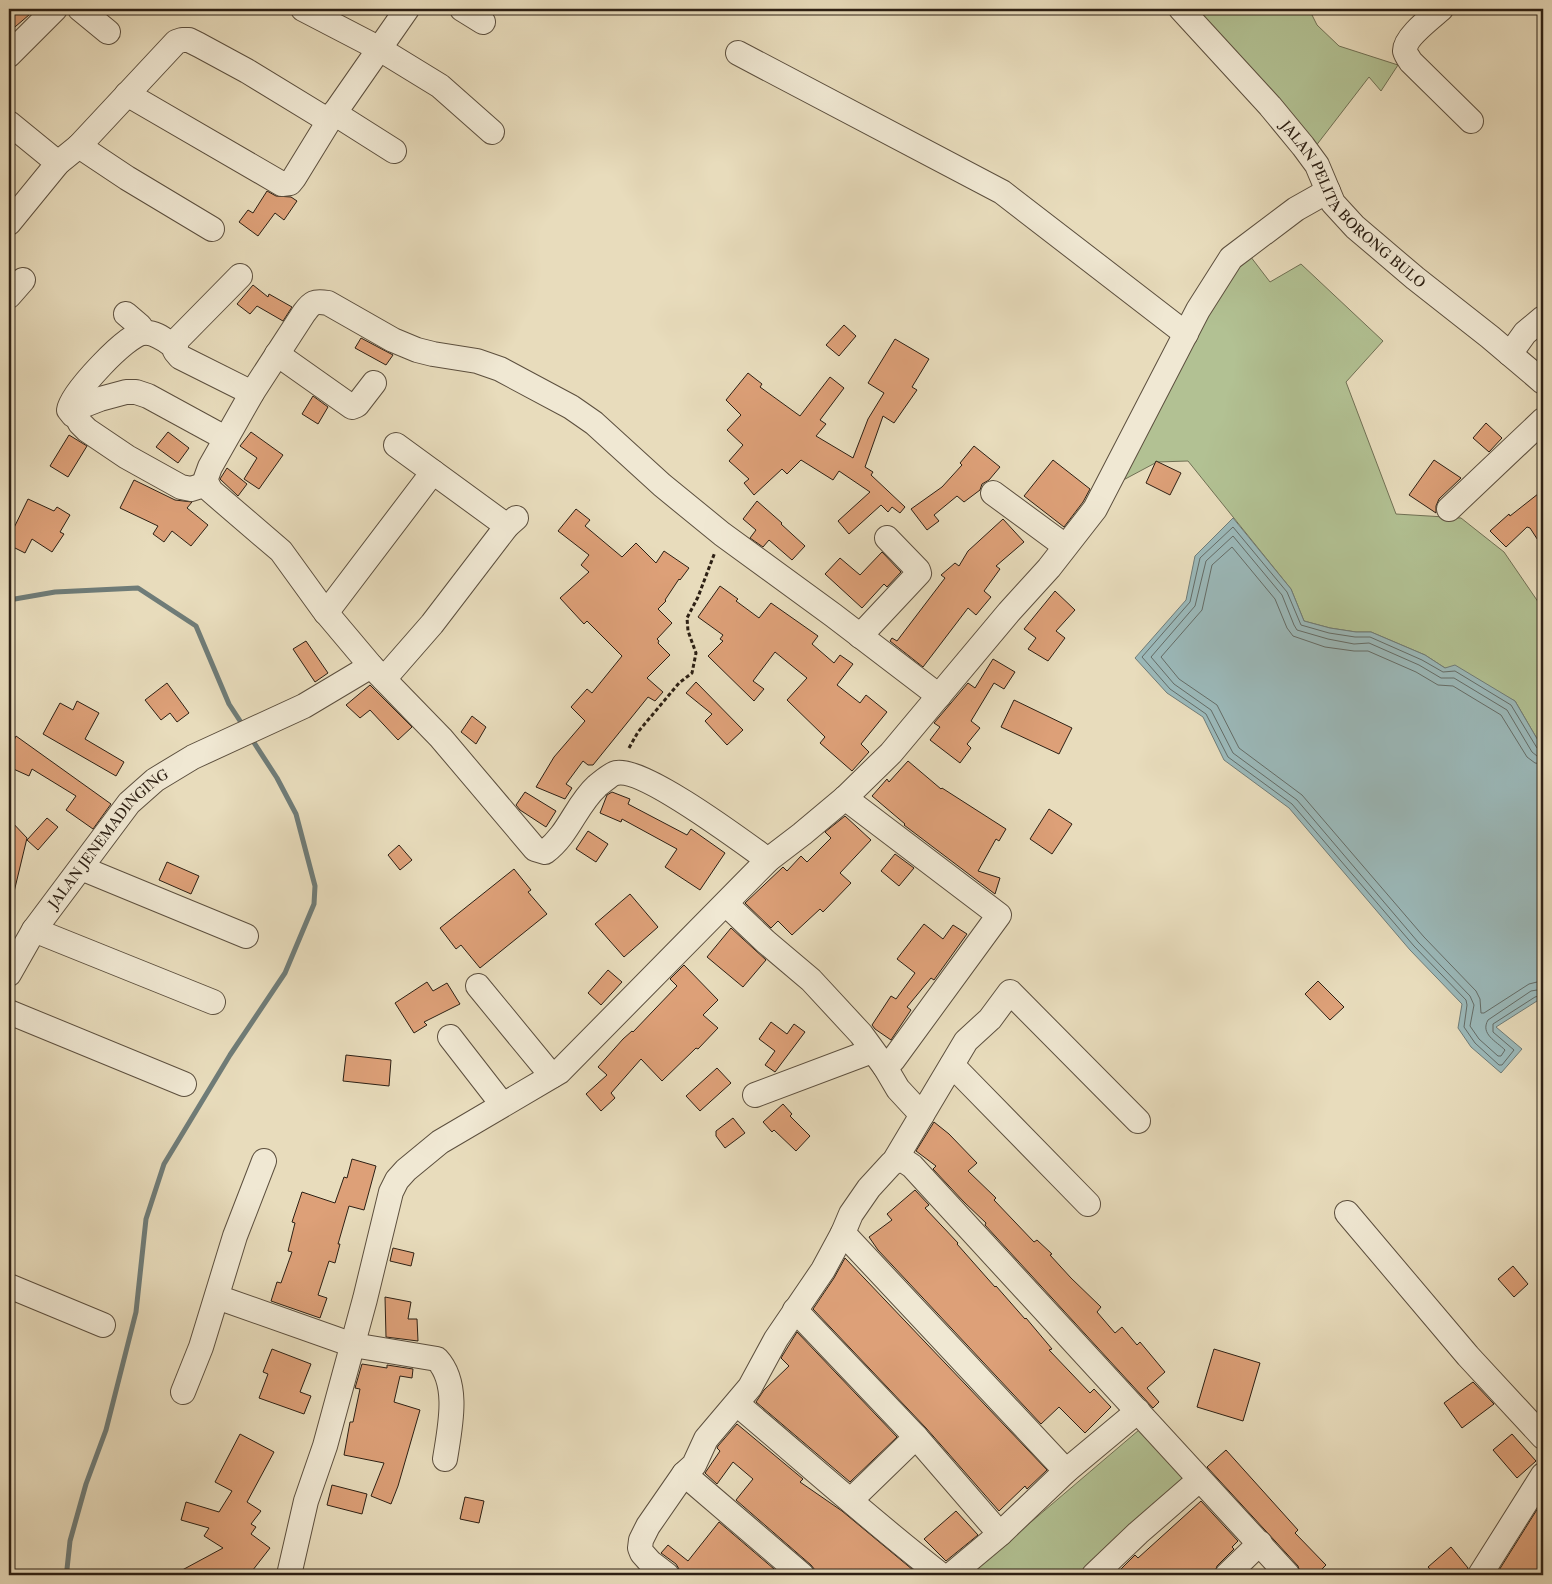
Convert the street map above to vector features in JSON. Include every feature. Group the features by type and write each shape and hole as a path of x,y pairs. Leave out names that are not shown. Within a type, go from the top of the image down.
{"street":[{"path":"9,55 55,9"},
{"path":"80,9 108,32"},
{"path":"303,9 378,48 440,86 492,132"},
{"path":"127,94 282,184 290,183 378,48 406,9"},
{"path":"462,9 483,22"},
{"name":"JALAN PELITA BORONG BULO","path":"1181,9 1270,106 1303,146 1317,165 1333,203 1355,227 1543,382"},
{"path":"1441,9 1411,38 1406,45 1405,53 1411,62 1470,121"},
{"path":"12,215 58,163 79,146 176,42 182,40 189,40 394,151"},
{"path":"738,53 1002,192 1186,334"},
{"path":"9,123 58,163"},
{"path":"79,146 127,178 212,229"},
{"path":"289,1575 306,1501 325,1446 366,1299 391,1192 397,1180 420,1157 440,1142 559,1072 768,860 845,798 891,754 1048,568 1095,508 1198,310 1231,258 1296,209 1328,191"},
{"path":"240,276 177,340 175,354 252,393"},
{"path":"768,860 696,809 626,773 615,773 598,786 586,799 565,832 554,845 545,852 535,849 442,738 378,672 326,613 281,551 211,491 206,478 225,438 277,354 312,303 328,303 394,340 416,350 477,361 500,369 571,407 594,423 662,485 722,534 939,696"},
{"path":"126,314 140,326 142,332"},
{"path":"1510,354 1525,333 1543,318"},
{"path":"175,347 152,333 142,332 126,341 86,382 70,404 70,412 77,417 87,430 127,457 181,487 192,489 207,484"},
{"path":"277,354 352,407 357,405 374,383"},
{"path":"77,417 78,411 82,406 117,394 136,392 148,396 225,438"},
{"path":"1449,509 1543,420"},
{"path":"326,613 434,472 396,445"},
{"name":"JALAN JENEMADINGING","path":"9,974 34,930 128,803 155,780 192,757 378,672 432,624 511,522 434,472"},
{"path":"993,493 1065,546"},
{"path":"860,636 919,573 916,567 887,538"},
{"path":"755,1095 879,1059 893,1060 999,915 845,798"},
{"path":"80,868 246,936"},
{"path":"726,904 766,942 811,980 861,1034 898,1089 922,1115"},
{"path":"34,930 213,1002"},
{"path":"478,986 552,1076"},
{"path":"667,1575 640,1548 641,1540 648,1526 684,1474 694,1465 706,1439 750,1387 795,1310 823,1270 843,1234 851,1214 869,1188 895,1160 966,1041 990,1019 1010,992 1138,1121"},
{"path":"9,1012 184,1084"},
{"path":"450,1037 502,1104"},
{"path":"952,1065 1088,1204"},
{"path":"895,1160 903,1160 912,1166 1288,1575"},
{"path":"183,1392 218,1297 235,1236 264,1161"},
{"path":"1348,1212 1468,1356 1543,1437"},
{"path":"843,1234 1066,1471"},
{"path":"9,1286 103,1325"},
{"path":"218,1297 353,1345 437,1358 444,1367 451,1388 445,1458"},
{"path":"795,1310 916,1437 1000,1534"},
{"path":"737,1404 889,1534 941,1575"},
{"path":"951,1575 1000,1534 1066,1471 1138,1411"},
{"path":"851,1500 916,1437"},
{"path":"684,1474 802,1575"},
{"path":"1480,1575 1500,1547 1543,1475"},
{"path":"1094,1575 1138,1533 1200,1480"},
{"path":"1227,1575 1260,1544"}],"path":[{"path":"629,748 638,732 679,683 692,673 696,653 688,632 687,618 698,598 722,534"}],"green space":[{"path":"1192,9 1309,9 1317,25 1339,46 1398,65 1381,91 1369,77 1315,147"},
{"path":"1247,252 1270,282 1301,264 1383,341 1346,382 1396,514 1461,518 1504,552 1543,609 1543,749 1515,701 1445,668 1425,655 1371,632 1330,628 1304,621 1291,589 1188,461 1157,462 1099,493"},
{"path":"1146,1424 1198,1482 1094,1575 970,1574"}],"water":[{"path":"1233,518 1291,589 1304,621 1330,628 1371,632 1425,655 1445,668 1455,665 1515,701 1543,749 1543,1007 1537,1001 1496,1027 1522,1049 1501,1073 1471,1047 1458,1028 1462,1004 1410,950 1289,808 1224,760 1203,717 1167,693 1135,658 1186,600 1195,556"}],"building":[{"path":"9,9 36,9 9,32"},
{"path":"267,191 276,196 291,197 297,201 284,220 275,213 258,236 239,222 248,210 253,213"},
{"path":"253,285 268,297 269,294 292,307 283,321 257,306 250,314 237,304"},
{"path":"844,325 856,336 839,356 826,345"},
{"path":"361,338 393,355 386,365 355,348"},
{"path":"895,339 929,359 912,387 917,390 894,423 883,416 865,467 873,472 871,475 905,507 900,513 892,507 888,512 881,505 849,534 838,521 870,492 839,471 833,480 801,460 787,474 782,469 754,495 744,483 749,479 729,461 743,445 727,430 741,415 726,400 748,373 762,384 760,387 800,416 830,377 844,388 820,420 826,424 816,436 853,458 868,419 884,393 868,383"},
{"path":"313,396 328,407 318,424 302,414"},
{"path":"1486,423 1502,438 1489,452 1473,438"},
{"path":"168,432 189,448 178,463 156,447"},
{"path":"251,432 283,455 259,489 244,479 257,458 240,446"},
{"path":"69,435 87,446 68,477 50,466"},
{"path":"974,446 1000,467 989,480 982,484 980,490 964,502 957,496 934,515 939,521 927,530 911,509 942,487 962,465 960,463"},
{"path":"1053,460 1090,489 1083,502 1064,527 1024,496"},
{"path":"1434,460 1461,478 1439,499 1436,513 1409,495"},
{"path":"1156,461 1181,473 1170,495 1146,483"},
{"path":"227,468 247,484 238,496 220,479"},
{"path":"134,480 175,500 192,502 187,508 208,525 191,546 172,531 164,542 153,534 158,526 120,508"},
{"path":"1543,490 1543,548 1530,528 1527,527 1506,547 1490,531 1509,514 1510,516"},
{"path":"28,499 54,511 57,507 70,515 60,532 64,534 52,552 32,539 25,553 9,545 9,538"},
{"path":"757,501 805,546 792,560 769,540 763,547 750,538 756,530 743,519"},
{"path":"576,509 590,520 585,526 622,557 636,543 656,563 664,551 689,568 679,579 666,601 658,609 672,623 657,639 658,643 670,655 647,678 663,692 655,701 648,697 593,765 588,765 583,761 566,784 572,788 565,799 536,787 554,757 585,721 571,707 587,689 592,693 622,656 587,621 584,624 560,598 589,572 581,565 589,555 558,531"},
{"path":"1003,519 1024,542 996,566 1000,569 984,591 991,597 976,615 968,608 923,667 890,641 892,638 897,641 945,578 941,575 955,563 959,566 968,551"},
{"path":"882,552 901,572 887,587 884,584 862,608 825,574 840,558 860,575"},
{"path":"720,586 759,618 771,603 818,636 812,644 834,663 840,655 853,664 837,685 860,703 866,695 887,712 861,744 869,752 852,771 820,743 825,737 787,700 807,678 775,652 753,681 764,689 754,701 708,656 723,641 720,639 723,635 698,617"},
{"path":"1055,591 1075,610 1056,631 1065,638 1048,661 1028,649 1036,638 1024,629"},
{"path":"306,641 328,673 315,682 293,649"},
{"path":"993,659 1015,672 1004,689 994,683 971,721 980,728 967,744 971,748 960,763 930,740 940,727 934,723 968,683 975,688"},
{"path":"696,682 743,730 727,745 705,721 712,714 686,693"},
{"path":"167,683 189,713 177,722 170,713 161,720 145,700"},
{"path":"370,685 412,727 398,740 370,710 360,718 346,705"},
{"path":"1014,700 1072,728 1059,754 1001,727"},
{"path":"77,701 99,713 85,739 124,762 116,776 43,734 60,703 73,710"},
{"path":"472,716 486,727 476,744 461,732"},
{"path":"16,736 111,804 93,829 66,810 76,796 32,769 29,776 9,767 9,751"},
{"path":"908,761 941,789 1006,829 999,841 996,839 978,871 1000,878 995,894 904,825 872,796 887,779 889,782"},
{"path":"525,792 556,811 546,827 520,810 516,805"},
{"path":"612,792 630,799 628,804 687,835 691,829 725,853 700,890 665,867 677,849 622,819 621,822 600,813 607,795"},
{"path":"1049,809 1072,824 1052,854 1030,839"},
{"path":"845,816 871,840 840,873 851,883 823,912 820,909 792,935 778,921 771,928 745,903 783,867 787,871 801,856 807,862 831,838 825,832"},
{"path":"47,818 58,827 38,850 27,840"},
{"path":"9,819 27,838 14,892 9,892"},
{"path":"588,831 608,844 596,862 576,849"},
{"path":"399,845 412,860 400,870 388,855"},
{"path":"895,854 914,868 899,886 881,871"},
{"path":"167,862 199,876 191,894 159,880"},
{"path":"514,869 531,890 528,892 547,914 480,968 461,945 456,949 440,928"},
{"path":"630,894 658,927 624,957 595,924"},
{"path":"924,924 943,939 953,925 967,934 934,980 931,978 907,1007 911,1010 891,1040 872,1025 891,996 896,999 915,973 897,959"},
{"path":"731,928 766,960 743,987 707,957"},
{"path":"684,965 718,1000 703,1015 718,1028 698,1049 696,1048 662,1081 641,1059 611,1093 615,1098 601,1111 586,1094 607,1075 598,1067 623,1039 633,1032 677,986 670,979"},
{"path":"608,970 622,982 601,1005 588,993"},
{"path":"1318,981 1344,1007 1330,1020 1305,994"},
{"path":"427,982 433,991 447,983 460,1004 424,1022 427,1025 414,1033 395,1003"},
{"path":"771,1022 787,1034 794,1024 805,1032 775,1072 765,1065 775,1051 759,1039"},
{"path":"346,1055 391,1060 389,1086 343,1081"},
{"path":"717,1068 731,1083 700,1111 686,1096"},
{"path":"783,1104 792,1114 790,1116 810,1136 796,1151 774,1130 772,1132 763,1122"},
{"path":"733,1118 745,1133 725,1148 716,1136 716,1131"},
{"path":"934,1122 949,1134 977,1163 968,1171 996,1198 994,1200 1034,1242 1037,1240 1052,1254 1050,1255 1071,1278 1101,1307 1097,1312 1115,1333 1122,1327 1137,1345 1140,1342 1165,1372 1147,1388 1159,1402 1153,1408 985,1225 986,1223 933,1169 936,1166 916,1151"},
{"path":"352,1159 376,1166 364,1210 349,1206 338,1244 340,1244 335,1263 329,1261 318,1295 327,1298 320,1318 271,1301 277,1282 281,1283 292,1252 288,1251 295,1223 292,1222 302,1192 335,1203 344,1177 347,1178"},
{"path":"915,1190 929,1205 925,1208 995,1287 1026,1318 1052,1349 1049,1350 1090,1393 1094,1389 1111,1407 1085,1433 1059,1407 1041,1424 878,1250 869,1237 892,1220 887,1214"},
{"path":"393,1248 414,1253 411,1266 390,1261"},
{"path":"845,1258 1047,1470 1027,1489 1025,1486 999,1511 926,1428 813,1309"},
{"path":"1513,1266 1528,1284 1514,1297 1498,1279"},
{"path":"385,1297 411,1302 408,1319 417,1319 418,1341 386,1337"},
{"path":"797,1332 897,1437 850,1482 756,1402 764,1390 789,1366 781,1358"},
{"path":"272,1349 311,1364 300,1392 311,1396 304,1414 259,1398 268,1374 263,1372"},
{"path":"1214,1349 1260,1363 1243,1421 1197,1407"},
{"path":"362,1364 387,1368 387,1365 413,1369 412,1378 400,1376 394,1402 420,1410 391,1504 371,1496 384,1463 344,1455 350,1422 353,1422 360,1389 355,1388"},
{"path":"1473,1382 1494,1404 1462,1428 1444,1403"},
{"path":"737,1424 803,1479 800,1482 842,1511 919,1575 815,1575 815,1570 811,1565 736,1500 753,1479 733,1462 717,1484 705,1473 720,1451 717,1448 718,1446"},
{"path":"240,1434 274,1452 247,1502 261,1511 251,1524 256,1527 251,1534 270,1548 249,1575 173,1575 223,1548 204,1536 209,1528 181,1520 186,1502 219,1512 232,1491 215,1482"},
{"path":"1512,1434 1536,1461 1517,1478 1493,1450"},
{"path":"1226,1450 1298,1530 1295,1533 1326,1565 1316,1575 1301,1575 1298,1566 1207,1467"},
{"path":"332,1485 367,1494 362,1514 327,1505"},
{"path":"465,1497 484,1501 479,1523 460,1519"},
{"path":"1543,1500 1543,1575 1496,1575"},
{"path":"1201,1501 1238,1541 1232,1547 1234,1549 1217,1566 1214,1575 1115,1575 1135,1555 1138,1558"},
{"path":"956,1511 978,1535 946,1561 924,1539"},
{"path":"719,1522 781,1575 680,1575 676,1564 661,1553 668,1545 688,1561"},
{"path":"1451,1547 1468,1568 1466,1575 1435,1575 1428,1567"}],"waterway":[{"path":"9,600 55,592 138,588 196,626 229,704 244,727"},
{"path":"70,1575 67,1569 70,1541 86,1484 106,1430 136,1312 146,1219 164,1164 230,1055 285,973 314,904 315,886 296,814 277,778 251,738"}]}
